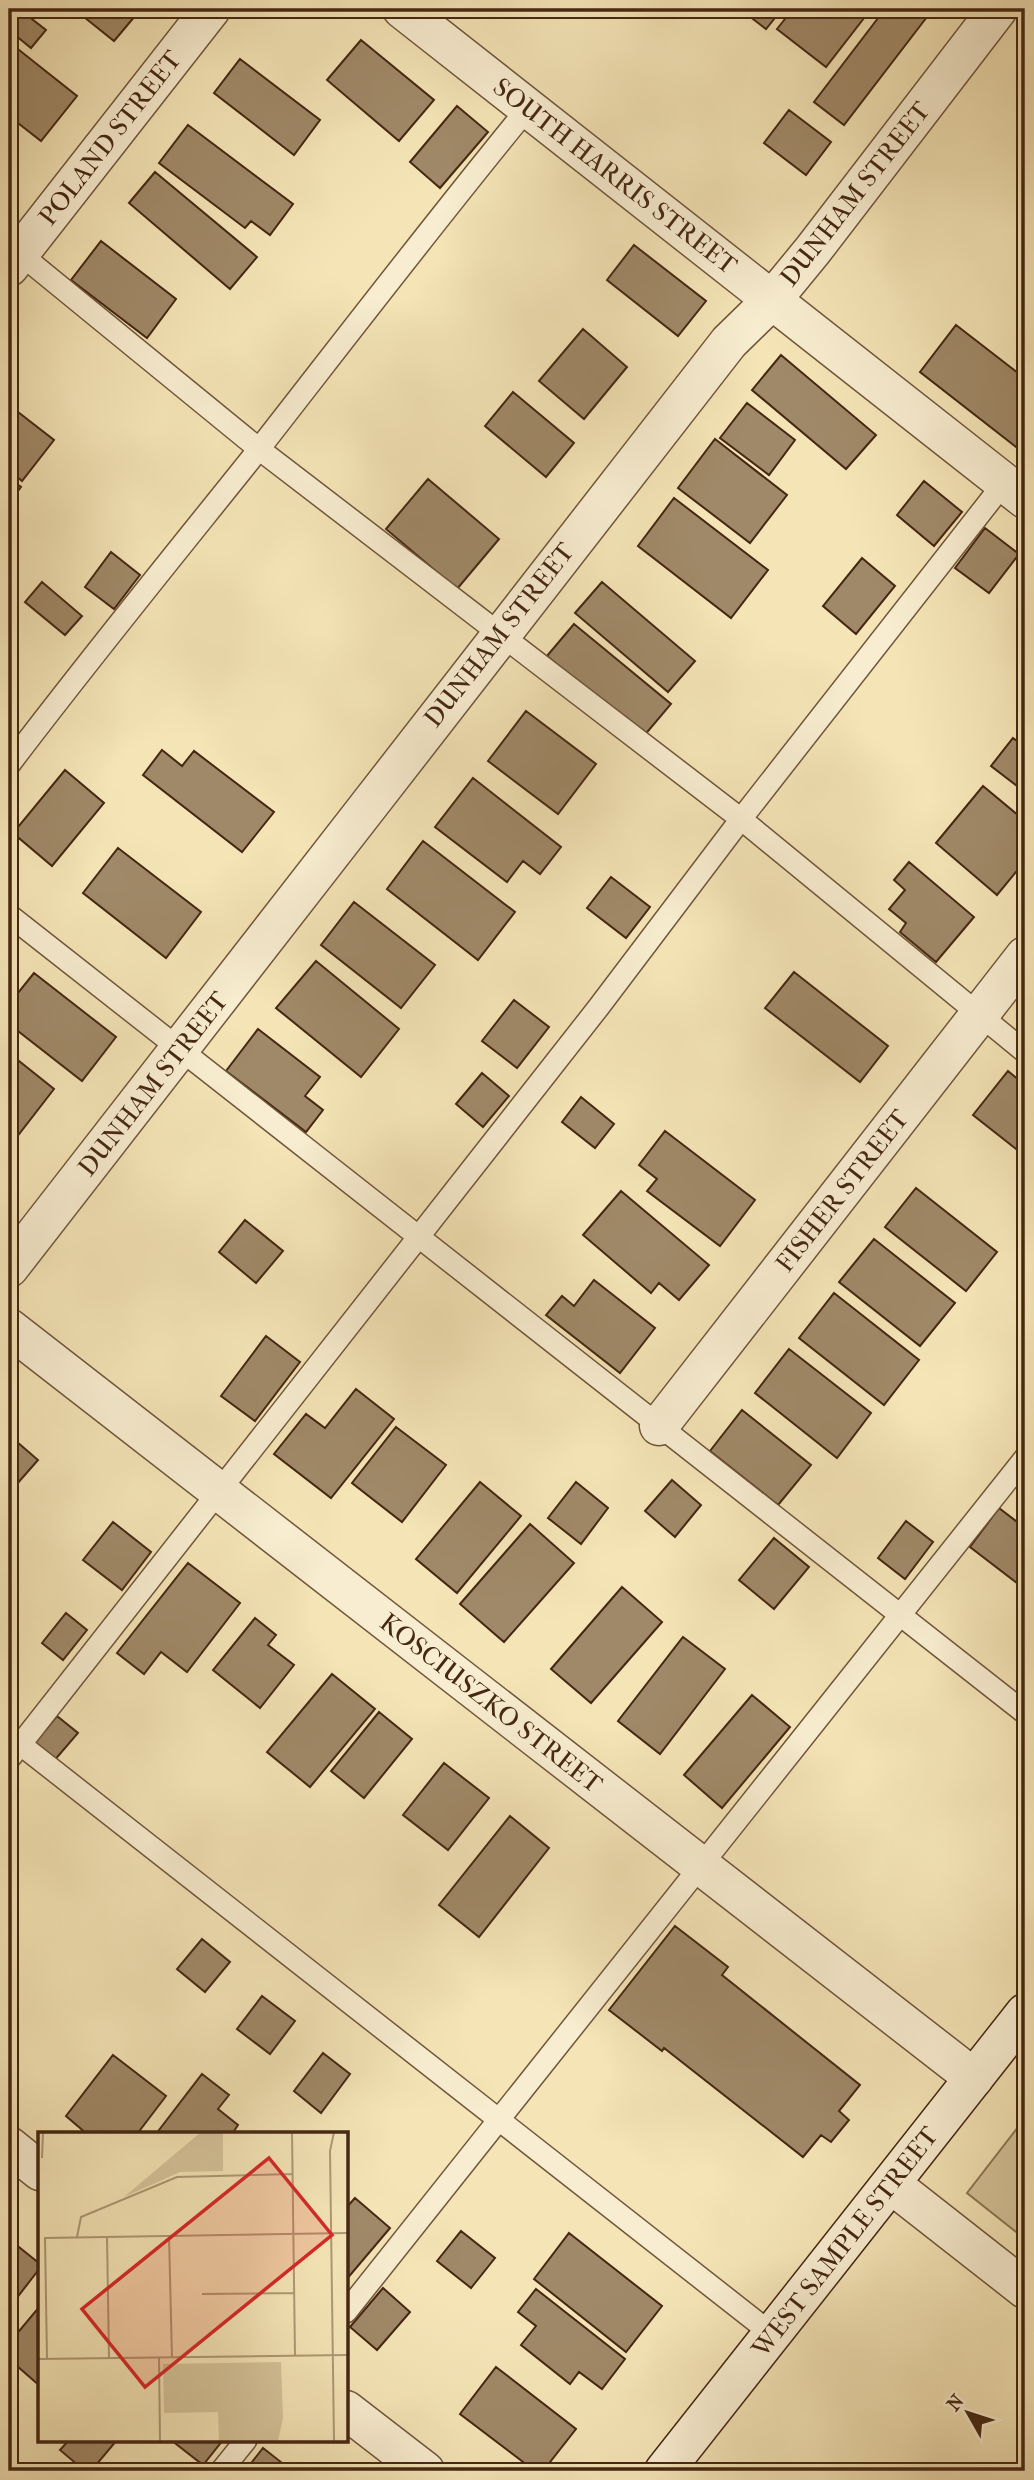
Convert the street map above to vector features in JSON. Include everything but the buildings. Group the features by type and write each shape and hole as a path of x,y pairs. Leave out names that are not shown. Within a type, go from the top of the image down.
{"street":[{"name":"POLAND STREET","path":"12,255 211,9"},
{"name":"SOUTH HARRIS STREET","path":"402,9 1015,491"},
{"name":"DUNHAM STREET","path":"9,1268 181,1050 498,635 729,342 772,300 813,250 998,9"},
{"name":"FISHER STREET","path":"659,1426 1025,956"},
{"name":"KOSCIUSZKO STREET","path":"9,1328 974,2078"},
{"name":"WEST SAMPLE STREET","path":"664,2471 1025,2013"},
{"path":"9,2146 38,2169"},
{"path":"891,2184 1025,2289"},
{"path":"348,2412 425,2471"}],"lane":[{"path":"9,765 76,675 259,449 441,214 528,108"},
{"path":"12,255 498,635 741,819 1025,1052"},
{"path":"772,2334 500,2120 13,1746 419,1237 741,819 1015,491"},
{"path":"9,915 1025,1713"},
{"path":"348,2310 1025,1458"},
{"path":"221,2471 244,2442"}],"shaded area":[{"path":"1025,2118 1025,2239 967,2193"}]}
